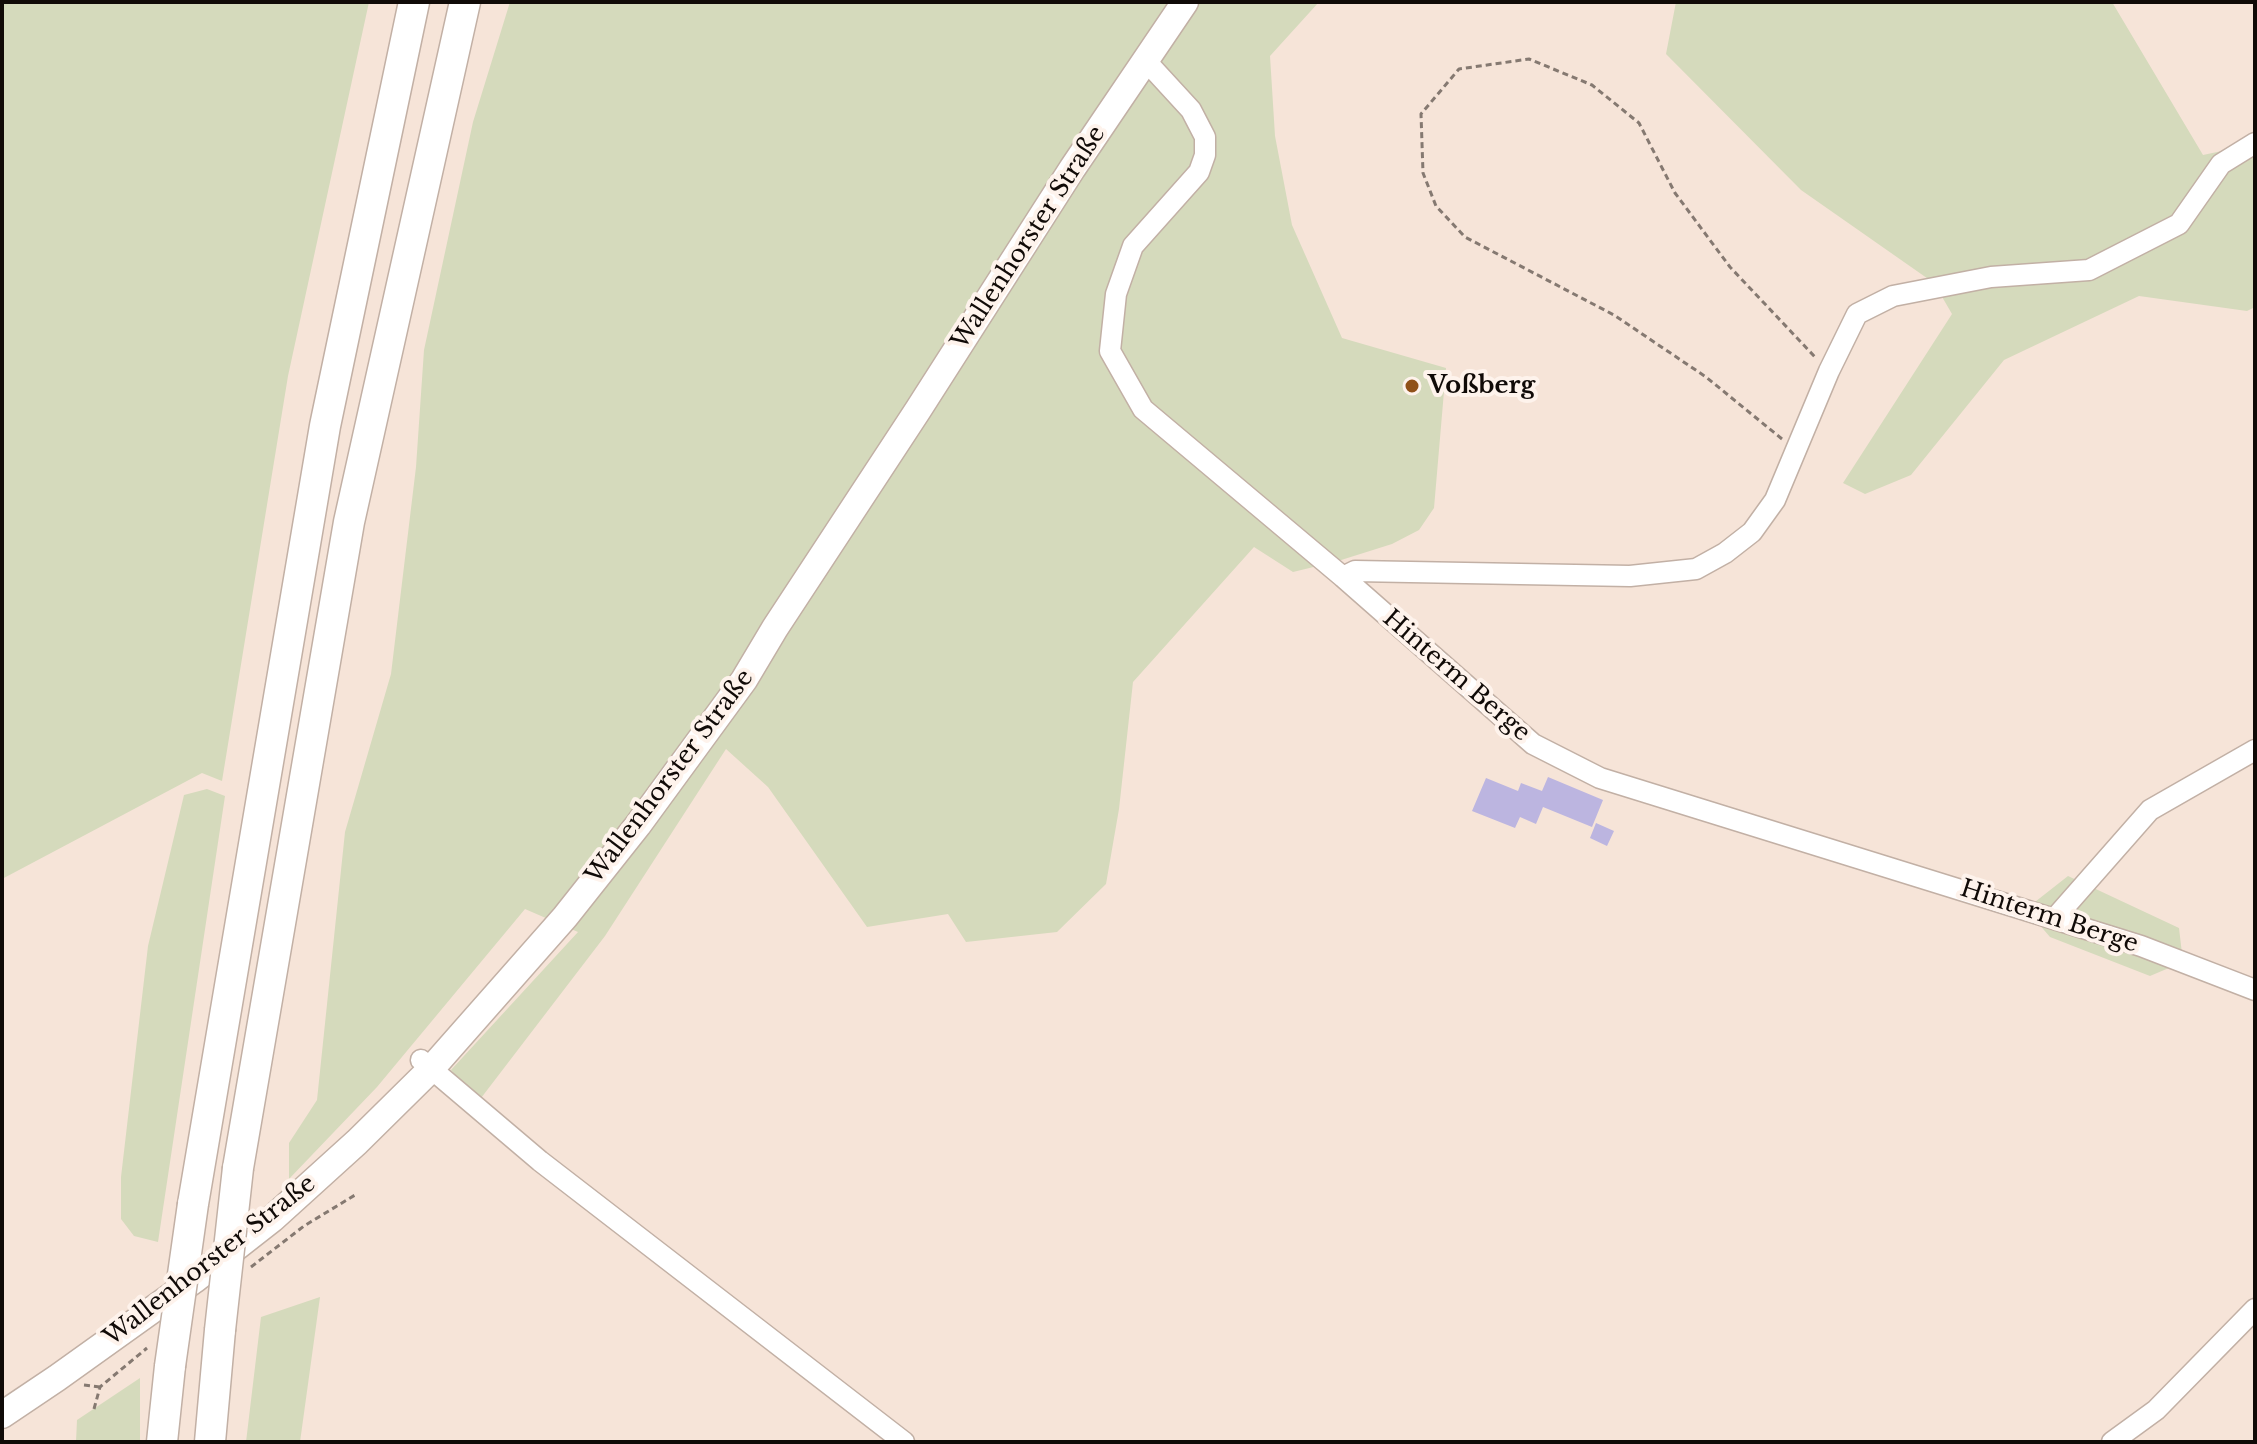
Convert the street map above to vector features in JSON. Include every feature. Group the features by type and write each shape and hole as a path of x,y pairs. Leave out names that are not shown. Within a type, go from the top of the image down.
{"highway":[{"path":"162,1442 193,1204 325,426 414,2"},
{"path":"210,1442 238,1168 349,522 465,2"}],"main road":[{"name":"Wallenhorster Straße","path":"2,1415 194,1280 272,1219 357,1142 565,917 638,825 744,680 1072,169 1185,2"}],"street":[{"name":"Hinterm Berge","path":"1146,61 1191,110 1205,137 1205,155 1199,172 1133,246 1116,294 1110,351 1143,409 1343,577 1533,744 1600,778 2055,918 2141,946 2255,990"},
{"path":"1343,577 1355,571 1630,576 1696,569 1725,553 1752,532 1775,500 1829,371 1857,314 1893,296 1991,277 2089,270 2179,224 2221,164 2255,143"},
{"path":"2055,918 2150,810 2255,750"},
{"path":"426,1065 540,1161 904,1442"},
{"path":"2112,1442 2156,1410 2255,1309"}],"path":[{"path":"1797,451 1706,377 1614,315 1465,237 1436,206 1423,173 1421,114 1459,69 1529,59 1592,85 1639,123 1675,193 1730,267 1829,371"}],"green space":[{"path":"2,2 369,2 288,376 222,781 202,773 2,879"},
{"path":"510,2 1319,2 1270,56 1275,136 1292,225 1342,338 1446,368 1434,508 1419,530 1392,544 1293,572 1254,547 1133,682 1119,809 1106,884 1057,932 966,942 948,914 867,927 768,787 726,749 605,936 478,1102 451,1070 578,932 525,909 377,1087 289,1179 289,1143 317,1100 345,832 391,674 416,467 424,350 473,122"},
{"path":"1676,2 2112,2 2203,155 2255,144 2255,307 2247,311 2139,296 2004,360 1911,475 1865,494 1843,483 1952,314 1934,283 1801,190 1666,54"},
{"path":"207,789 225,796 158,1242 134,1236 121,1219 121,1177 148,946 184,795"},
{"path":"2068,876 2179,928 2183,962 2150,976 2050,937 2026,909"},
{"path":"320,1297 300,1442 246,1442 261,1317"},
{"path":"140,1378 140,1442 76,1442 77,1420"}],"building":[{"path":"1548,777 1603,800 1592,827 1543,807 1536,824 1520,817 1515,828 1472,811 1486,778 1518,791 1521,783 1542,791"},
{"path":"1596,823 1614,831 1607,846 1590,838"}],"place":[{"name":"Voßberg","path":"1412,386"}]}
